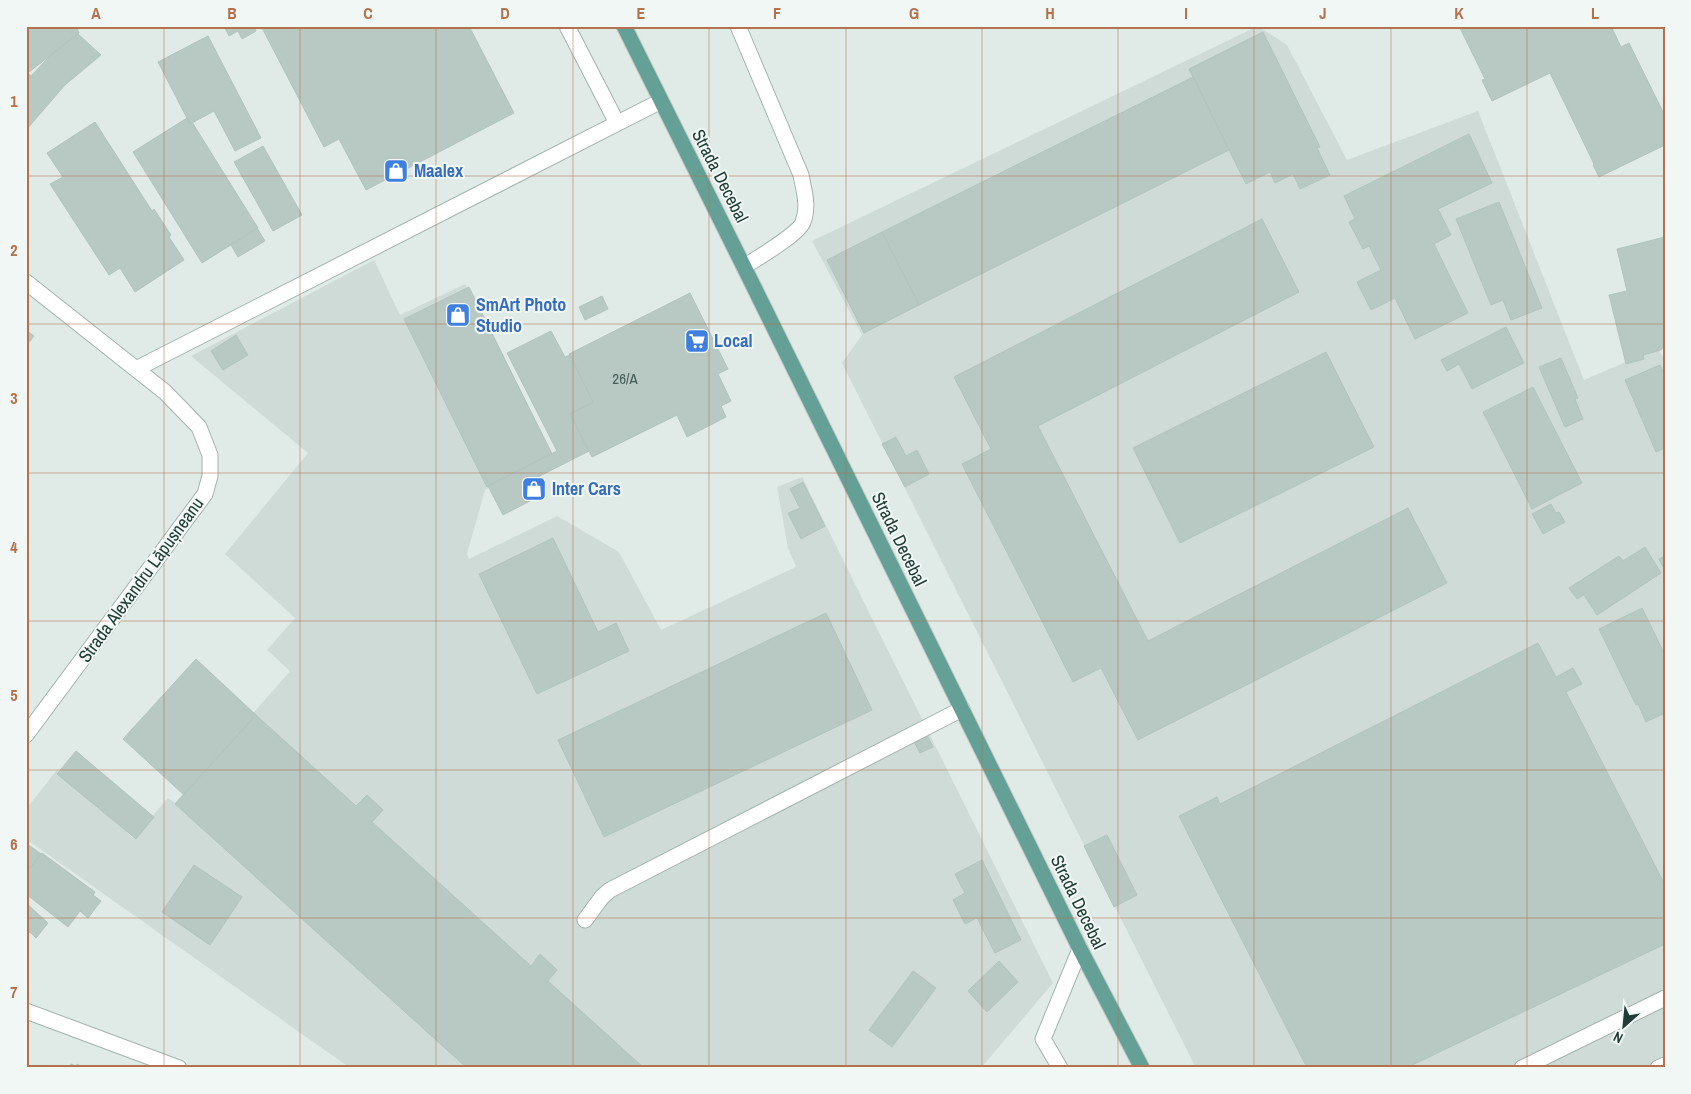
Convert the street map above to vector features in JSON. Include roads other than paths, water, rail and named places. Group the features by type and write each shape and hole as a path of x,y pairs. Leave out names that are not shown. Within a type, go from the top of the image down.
{"main road":[{"name":"Strada Decebal","path":"624,26 1080,949 1142,1068"}],"street":[{"path":"567,26 617,123"},
{"path":"738,26 801,175 806,199 803,223 792,234 744,267"},
{"path":"136,369 661,101"},
{"name":"Strada Alexandru Lăpușneanu","path":"26,282 165,392 199,427 210,455 210,476 205,494 26,735"},
{"path":"585,920 602,897 610,890 962,709"},
{"path":"1060,1068 1043,1039 1080,949"},
{"path":"1522,1068 1665,998"},
{"path":"26,1011 179,1068"},
{"path":"1658,1068 1665,1065"}],"place":[{"name":"Maalex","path":"396,171"},
{"name":"SmArt Photo Studio","path":"458,315"},
{"name":"Local","path":"697,341"},
{"name":"Inter Cars","path":"534,489"}]}
